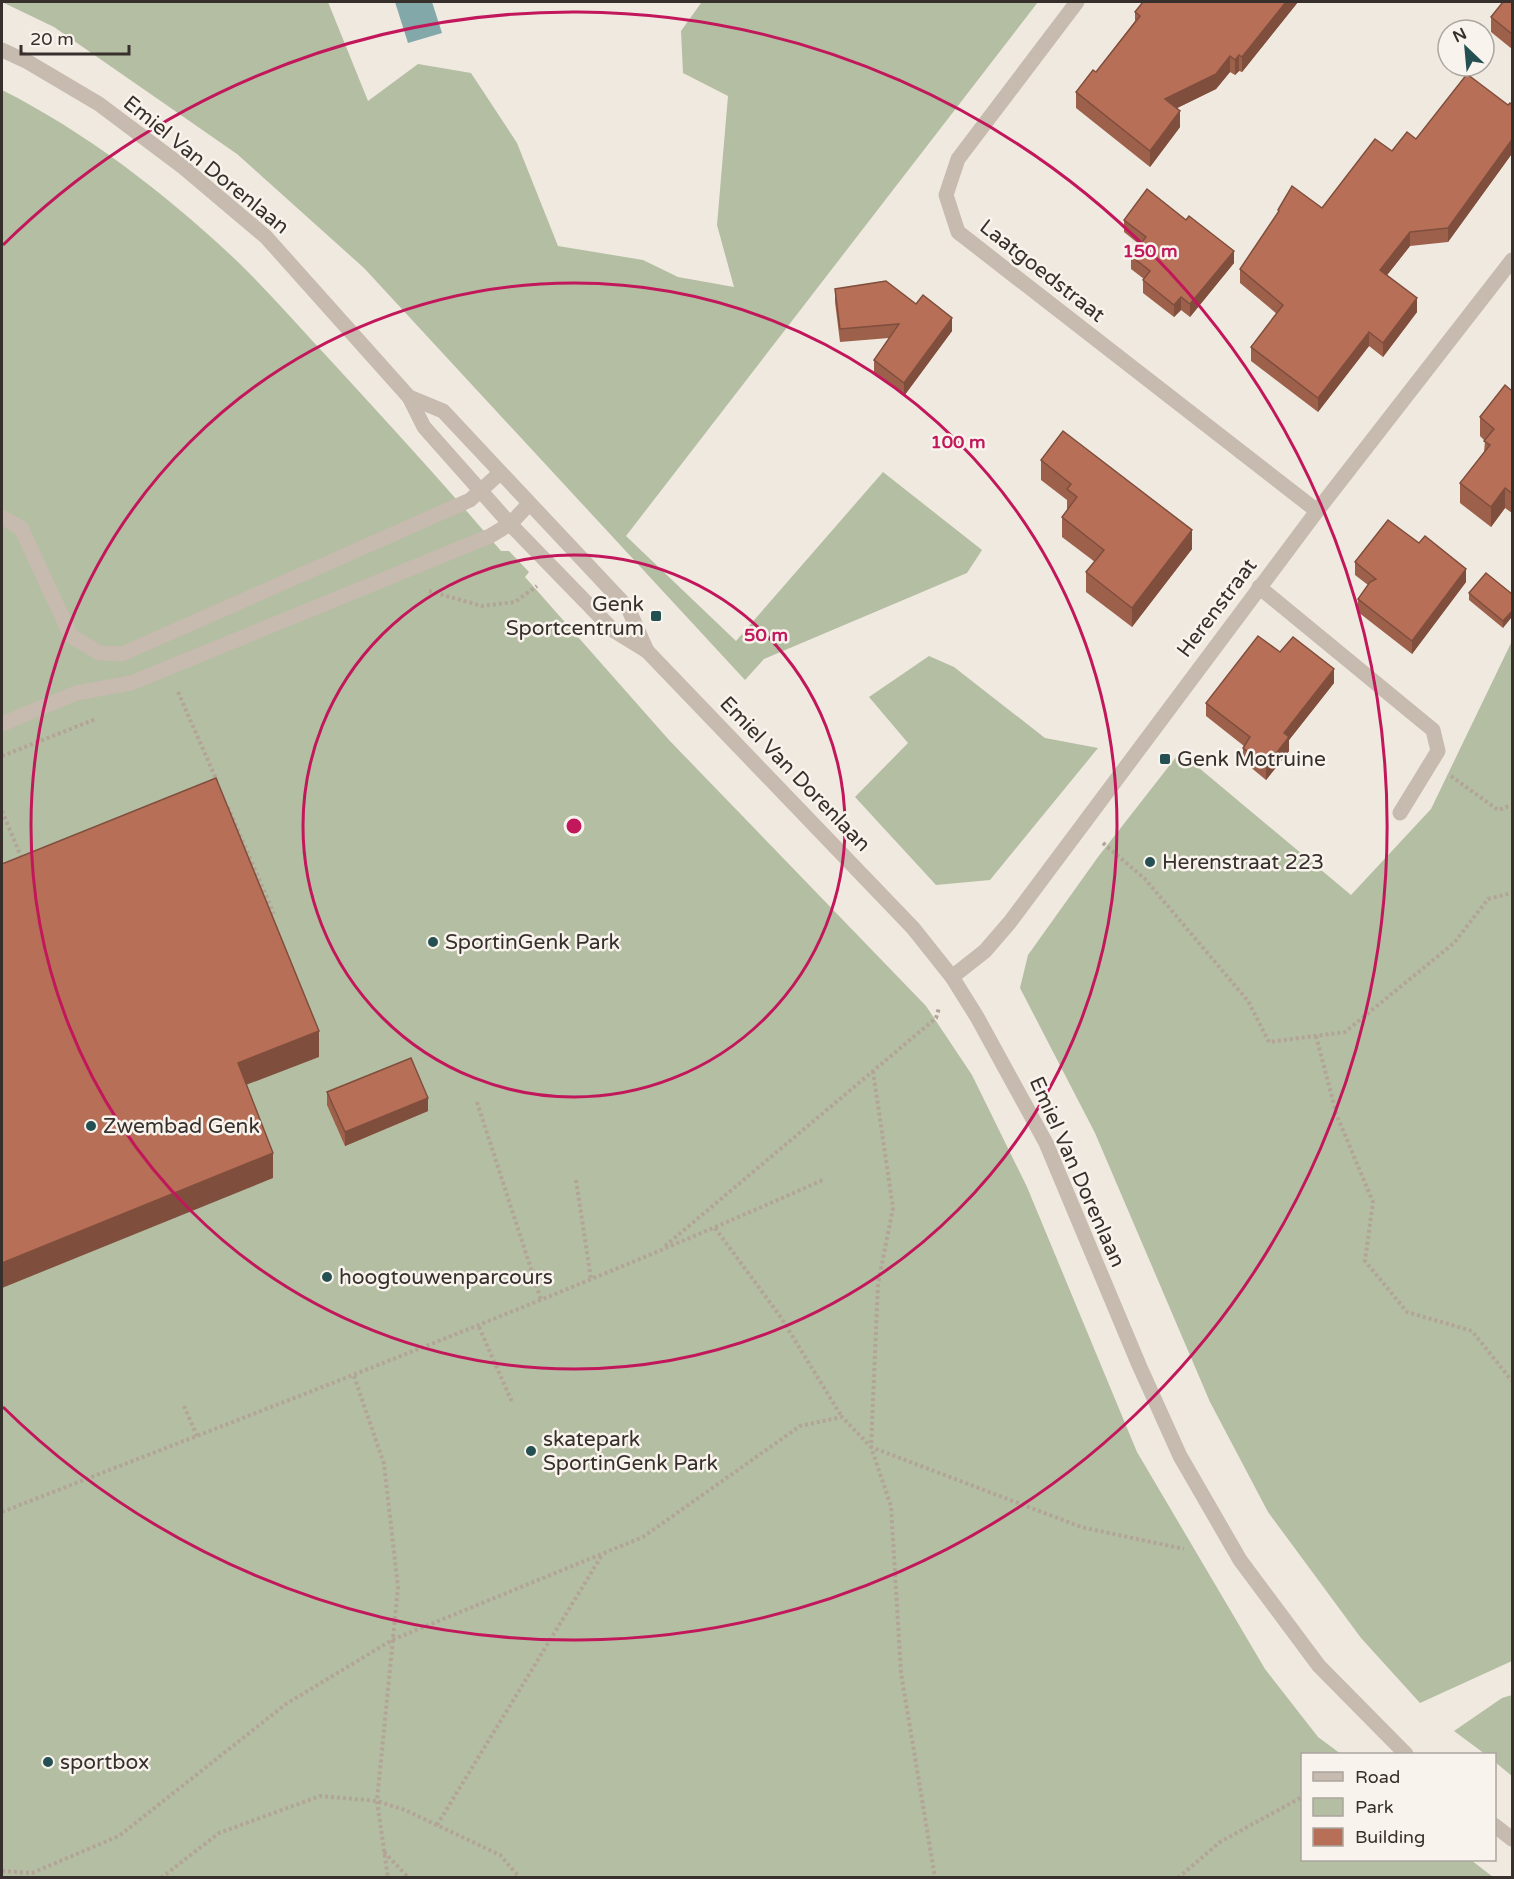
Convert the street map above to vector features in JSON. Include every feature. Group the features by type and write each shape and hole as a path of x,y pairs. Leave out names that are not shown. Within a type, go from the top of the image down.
{"street":[{"name":"Laatgoedstraat","path":"1077,2 958,159 946,195 958,232 1317,511"},
{"name":"Emiel Van Dorenlaan","path":"2,50 28,62 99,104 183,168 257,230 409,396 424,427 510,524 613,630 647,651 913,928 952,977 991,1039 1046,1143 1139,1365 1180,1456 1240,1560 1319,1666 1404,1753"},
{"name":"Herenstraat","path":"952,977 985,951 1010,922 1259,587 1512,260"},
{"name":"Emiel Van Dorenlaan","path":"409,396 443,411 628,608 647,651"},
{"path":"2,517 21,528 71,636 99,653 122,654 422,523 470,500 500,473"},
{"path":"2,724 76,693 132,683 479,540 510,524 529,504"},
{"path":"1259,587 1433,730 1438,751 1400,813"},
{"path":"1496,1827 1512,1839"}],"path":[{"path":"176,687 218,784"},
{"path":"1431,762 1498,810 1512,805"},
{"path":"227,806 274,914"},
{"path":"2,811 23,863"},
{"path":"1082,825 1145,879 1248,1001 1269,1042 1345,1032 1454,943 1488,899 1512,893"},
{"path":"662,1249 936,1018"},
{"path":"1316,1036 1337,1116 1373,1202 1365,1261 1407,1312 1472,1331 1512,1381"},
{"path":"873,1071 893,1208 878,1284 871,1447 891,1506 901,1673 935,1878"},
{"path":"477,1102 541,1300"},
{"path":"2,1512 479,1327 825,1179"},
{"path":"576,1180 591,1279"},
{"path":"715,1228 780,1316 842,1417 871,1447 1081,1527 1184,1549"},
{"path":"479,1327 512,1402"},
{"path":"354,1375 384,1464 398,1587 377,1801 388,1878"},
{"path":"184,1406 197,1436"},
{"path":"2,1871 32,1873 120,1836 286,1704 392,1640 643,1537 800,1426 842,1417"},
{"path":"437,1825 602,1555"},
{"path":"161,1878 219,1833 320,1796 377,1801 405,1810 500,1855 520,1878"},
{"path":"1179,1878 1220,1842 1301,1798"},
{"path":"384,1852 408,1878"}],"green space":[{"path":"2,2 328,2 368,101 418,64 471,73 517,143 558,246 643,260 678,277 734,287 717,225 728,96 683,73 681,31 701,3 1038,2 626,536 736,641 883,472 982,550 967,573 764,659 745,680 364,268 237,154 54,27"},
{"name":"SportinGenk Park","path":"2,90 65,125 156,190 251,275 396,432 501,551 509,551 529,572 525,577 669,740 926,1006 972,1075 1027,1187 1137,1452 1265,1669 1318,1737 1340,1753 1301,1753 1301,1861 1472,1861 1493,1877 2,1877"},
{"path":"1512,641 1512,1661 1420,1703 1361,1638 1268,1512 1210,1402 1095,1133 1020,988 1028,955 1098,857 1180,752 1351,895 1431,809"},
{"path":"929,656 954,667 1045,738 1098,748 990,880 936,885 855,797 908,743 869,697"},
{"path":"1512,1695 1512,1776 1496,1763 1496,1753 1484,1753 1454,1731 1502,1698"}],"water":[{"path":"395,2 432,2 442,33 408,43"}],"building":[{"path":"1143,2 1286,2 1242,57 1239,55 1235,60 1230,56 1216,74 1165,99 1180,111 1150,151 1076,92 1093,70 1096,72 1140,16 1135,12"},
{"path":"1503,2 1512,2 1512,34 1496,21 1496,18 1491,17"},
{"path":"1464,78 1472,78 1508,105 1510,103 1512,105 1512,142 1448,228 1410,232 1380,270 1417,298 1383,343 1369,332 1318,398 1251,347 1283,305 1240,269 1279,211 1292,186 1322,208 1375,139 1392,151 1407,132 1416,139"},
{"path":"1147,189 1186,220 1189,216 1234,251 1190,304 1181,297 1174,305 1143,280 1150,271 1131,256 1146,237 1124,220"},
{"path":"886,281 916,304 923,295 952,318 904,383 874,360 899,324 840,329 835,289"},
{"path":"1505,385 1512,391 1512,493 1505,488 1491,507 1460,483 1490,445 1484,441 1494,429 1480,417"},
{"path":"1063,431 1192,530 1132,608 1086,572 1104,550 1062,517 1077,497 1067,489 1071,484 1041,460"},
{"path":"1388,520 1419,543 1425,536 1466,569 1412,641 1358,599 1370,582 1376,579 1355,562"},
{"path":"1486,573 1512,594 1512,611 1503,621 1469,593"},
{"path":"1258,636 1280,652 1293,637 1334,669 1284,733 1289,737 1266,766 1243,748 1250,737 1206,703"},
{"path":"216,778 319,1031 238,1063 273,1153 2,1263 2,864"},
{"path":"411,1058 428,1098 345,1132 327,1092"}],"place":[{"name":"Genk Sportcentrum","path":"656,616"},
{"name":"Genk Motruine","path":"1165,759"},
{"name":"Herenstraat 223","path":"1150,862"},
{"name":"SportinGenk Park","path":"433,942"},
{"name":"Zwembad Genk","path":"91,1126"},
{"name":"hoogtouwenparcours","path":"327,1277"},
{"name":"skatepark SportinGenk Park","path":"531,1451"},
{"name":"sportbox","path":"48,1762"}]}
